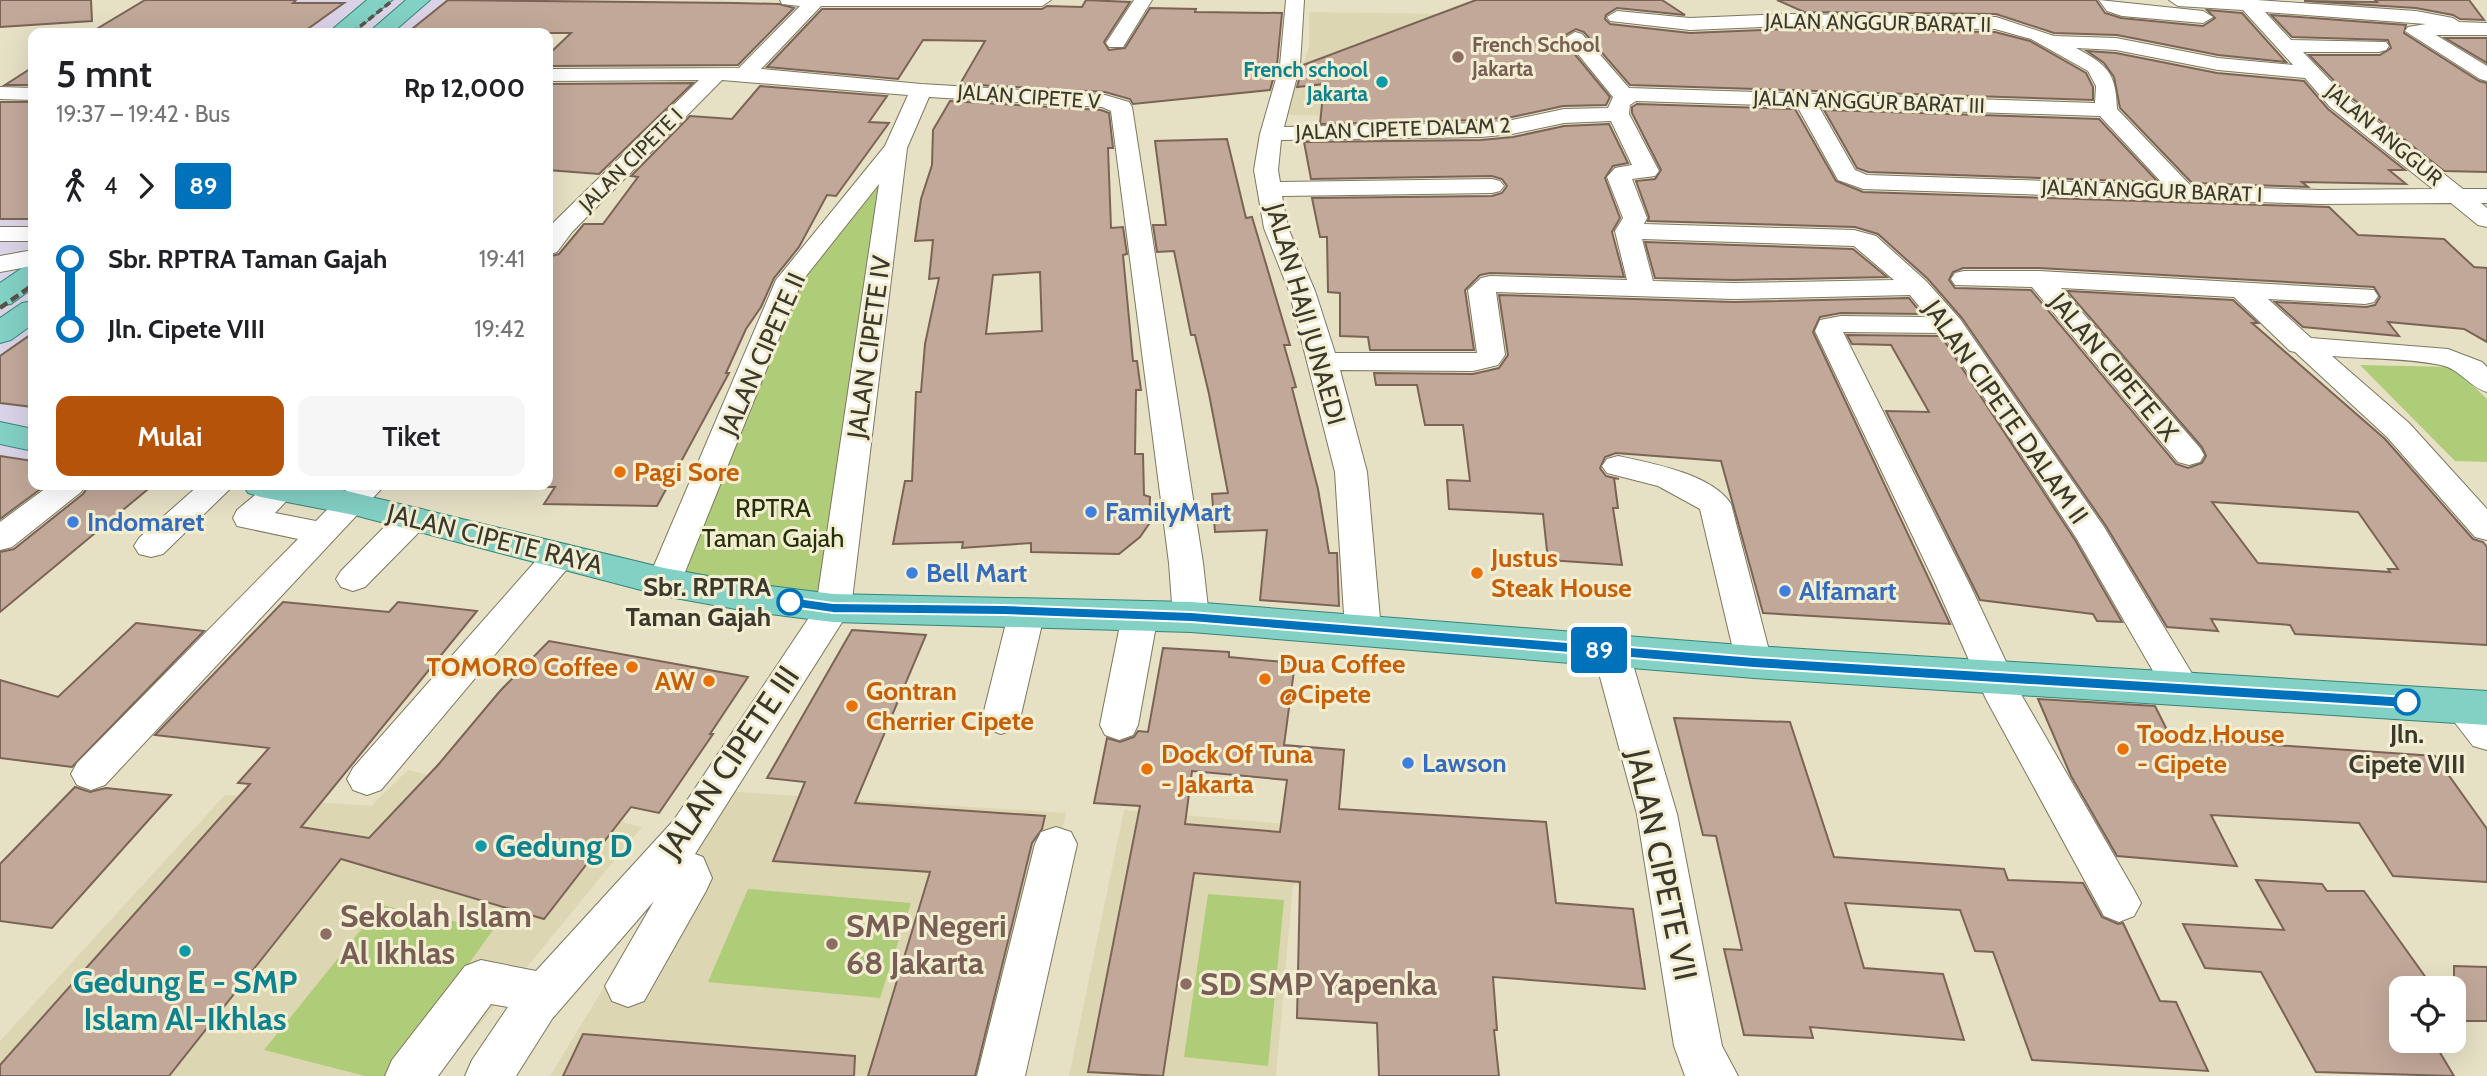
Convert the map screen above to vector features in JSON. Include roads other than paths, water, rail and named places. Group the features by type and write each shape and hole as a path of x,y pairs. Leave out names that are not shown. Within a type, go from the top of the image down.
{"main road":[{"path":"346,28 381,0"},
{"path":"385,28 419,0"},
{"path":"0,297 28,277"},
{"path":"0,333 28,313"},
{"path":"0,433 28,439"},
{"name":"JALAN CIPETE RAYA","path":"310,490 361,494 413,518 664,582 747,597 833,608 1191,617 1754,662 2181,687 2478,716"}],"street":[{"path":"789,0 1042,0"},
{"path":"1116,43 1143,0"},
{"name":"JALAN HAJI JUNAEDI","path":"1295,0 1291,55 1266,170 1276,229 1302,290 1351,472 1363,630"},
{"path":"1895,0 1916,21"},
{"path":"2108,0 2114,7 2122,10 2258,10 2416,18 2487,29"},
{"path":"2178,0 2258,10"},
{"path":"2399,0 2413,8 2416,18"},
{"path":"2435,0 2450,25"},
{"path":"745,74 814,2"},
{"path":"2006,6 2043,37 2116,44 2218,64 2312,73"},
{"name":"JALAN ANGGUR","path":"2258,10 2286,46 2339,102 2487,220"},
{"name":"JALAN ANGGUR BARAT II","path":"1617,17 1690,24 1786,20 1982,21 2043,37 2090,63 2100,72 2105,86 2106,110"},
{"path":"2450,25 2415,31 2487,75"},
{"path":"1575,38 1624,101 1647,171 1620,174 1635,218 1628,231 1642,289"},
{"path":"2286,46 2379,46"},
{"name":"JALAN CIPETE V","path":"553,75 745,74 921,90 1105,101 1121,107 1186,563 1191,617"},
{"name":"JALAN CIPETE I","path":"553,240 563,227 716,75"},
{"name":"JALAN CIPETE IV","path":"833,608 896,148 921,90"},
{"path":"0,93 28,94"},
{"name":"JALAN ANGGUR BARAT III","path":"1624,101 1805,101 2106,110"},
{"name":"JALAN CIPETE DALAM 2","path":"1273,130 1481,130 1513,127 1624,101"},
{"name":"JALAN ANGGUR BARAT I","path":"1805,101 1846,175 1863,182 2185,193 2487,197"},
{"path":"2106,110 2185,193"},
{"name":"JALAN CIPETE II","path":"664,582 789,280 896,148"},
{"path":"1269,189 1492,186"},
{"path":"1628,231 1862,239 1917,287"},
{"path":"0,234 28,234"},
{"path":"0,264 28,259"},
{"path":"1964,279 2039,279 2365,296"},
{"name":"JALAN CIPETE IX","path":"2039,279 2189,455"},
{"name":"JALAN CIPETE DALAM II","path":"1323,361 1473,362 1488,359 1492,355 1481,290 1490,284 1768,290 1917,287 1950,325 2092,535 2181,687"},
{"path":"1768,290 1816,318 1829,331 1995,677 2119,903"},
{"path":"2242,290 2300,345 2398,430 2487,529"},
{"path":"1829,331 1830,326 1841,324 1950,325"},
{"path":"2300,345 2448,357 2472,368 2487,383"},
{"path":"1618,466 1640,470 1700,491 1715,504 1754,662"},
{"path":"2446,482 2487,487"},
{"path":"0,539 64,490"},
{"path":"151,546 213,490"},
{"path":"270,490 249,518 322,533"},
{"path":"91,774 361,494"},
{"path":"353,579 413,518"},
{"path":"367,779 560,555"},
{"name":"JALAN CIPETE III","path":"489,1076 545,994 689,832 833,608"},
{"path":"1002,719 1027,611"},
{"path":"1119,724 1140,615"},
{"name":"JALAN CIPETE VII","path":"1611,651 1657,814 1698,1046 1705,1067 1714,1076"},
{"path":"1001,1076 1056,844"},
{"path":"628,986 691,878 688,870 658,866"},
{"path":"409,1076 481,981 545,994"}],"railway":[{"path":"358,28 393,0"},
{"path":"0,308 28,288"}],"place":[{"name":"French School Jakarta","path":"1458,57"},
{"name":"French school Jakarta","path":"1382,82"},
{"name":"Pagi Sore","path":"620,472"},
{"name":"FamilyMart","path":"1091,512"},
{"name":"Indomaret","path":"73,522"},
{"name":"Bell Mart","path":"912,573"},
{"name":"Justus Steak House","path":"1477,573"},
{"name":"Alfamart","path":"1785,591"},
{"name":"Sbr. RPTRA Taman Gajah","path":"790,602"},
{"name":"TOMORO Coffee","path":"632,667"},
{"name":"Dua Coffee @Cipete","path":"1265,679"},
{"name":"AW","path":"709,681"},
{"name":"Jln. Cipete VIII","path":"2407,702"},
{"name":"Gontran Cherrier Cipete","path":"852,706"},
{"name":"Toodz House - Cipete","path":"2123,749"},
{"name":"Lawson","path":"1408,763"},
{"name":"Dock Of Tuna - Jakarta","path":"1147,769"},
{"name":"Gedung D","path":"481,846"},
{"name":"Sekolah Islam Al Ikhlas","path":"326,934"},
{"name":"SMP Negeri 68 Jakarta","path":"832,944"},
{"name":"Gedung E - SMP Islam Al-Ikhlas","path":"185,951"},
{"name":"SD SMP Yapenka","path":"1186,984"}],"park label":[{"name":"RPTRA Taman Gajah","path":"773,523"}]}
